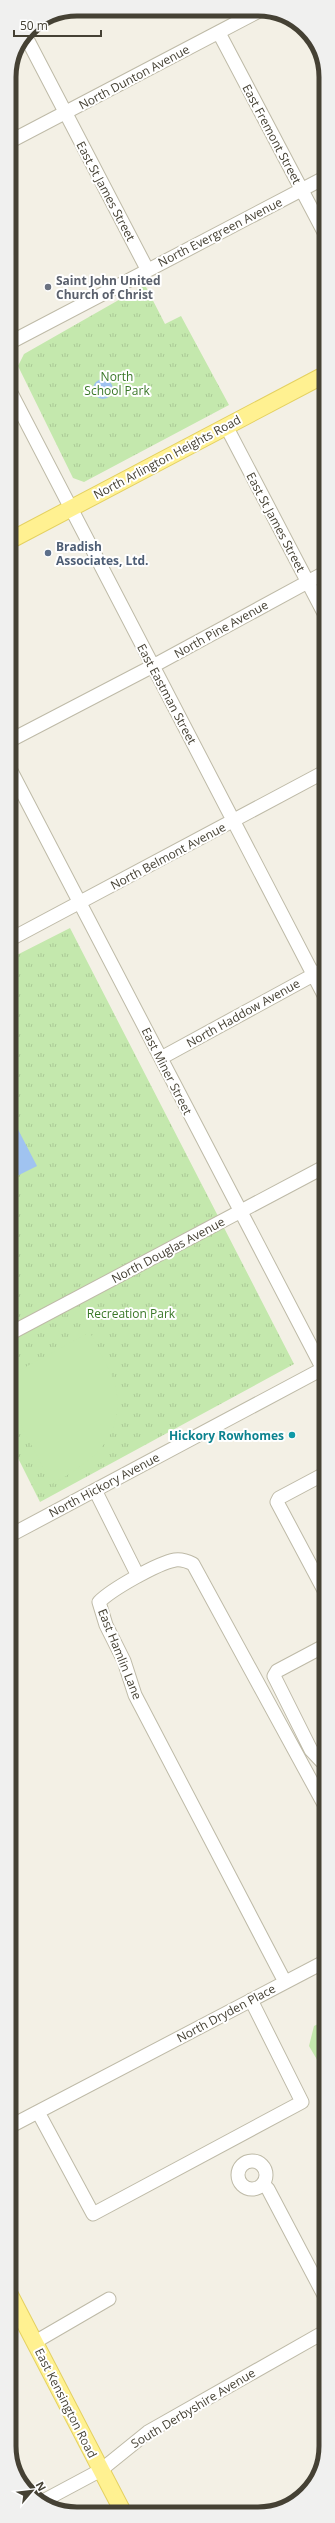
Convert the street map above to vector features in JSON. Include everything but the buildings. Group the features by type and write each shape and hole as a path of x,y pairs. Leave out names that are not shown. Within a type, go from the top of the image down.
{"main road":[{"name":"North Arlington Heights Road","path":"16,537 319,378"},
{"name":"East Kensington Road","path":"16,2317 35,2342 121,2507"}],"street":[{"name":"North Dunton Avenue","path":"16,138 251,16"},
{"name":"East Fremont Street","path":"219,33 319,223"},
{"name":"East St James Street","path":"27,41 147,270"},
{"name":"North Evergreen Avenue","path":"16,339 319,181"},
{"name":"East Eastman Street","path":"16,402 319,986"},
{"name":"East St James Street","path":"226,426 319,604"},
{"name":"North Pine Avenue","path":"16,737 153,666 319,576"},
{"name":"North Belmont Avenue","path":"16,936 319,775"},
{"name":"East Miner Street","path":"16,780 160,1058 319,1359"},
{"name":"North Haddow Avenue","path":"160,1058 319,971"},
{"name":"North Douglas Avenue","path":"16,1330 319,1170"},
{"name":"North Hickory Avenue","path":"16,1532 319,1373"},
{"path":"319,1477 279,1498 278,1502 319,1581"},
{"path":"94,1490 138,1576"},
{"name":"East Hamlin Lane","path":"285,1982 135,1695 124,1661 100,1608 99,1602 138,1576 175,1560 184,1560 193,1564 319,1795"},
{"path":"319,1649 277,1671 274,1676 311,1750 319,1759"},
{"name":"North Dryden Place","path":"16,2123 319,1965"},
{"path":"38,2112 93,2214 302,2102 251,2000"},
{"path":"263,2184 268,2189 319,2286"},
{"path":"35,2342 109,2299"},
{"name":"South Derbyshire Avenue","path":"46,2499 101,2470 148,2432 319,2335"}],"green space":[{"name":"North School Park","path":"145,285 165,324 181,316 229,405 84,482 73,478 18,366 24,354"},
{"name":"Recreation Park","path":"70,928 294,1364 40,1502 16,1454 16,955"},
{"path":"90,1332 112,1375 116,1388 117,1406 115,1421 110,1435 92,1458 52,1484 16,1416 16,1372"},
{"path":"319,2024 319,2063 309,2046 314,2026"}],"water":[{"path":"103,379 110,382 113,389 110,396 103,399 96,396 93,389 96,382"},
{"path":"16,1126 37,1166 16,1176"}],"place":[{"name":"Saint John United Church of Christ","path":"48,287"},
{"name":"Bradish Associates, Ltd.","path":"48,553"},
{"name":"Hickory Rowhomes","path":"292,1435"}]}
